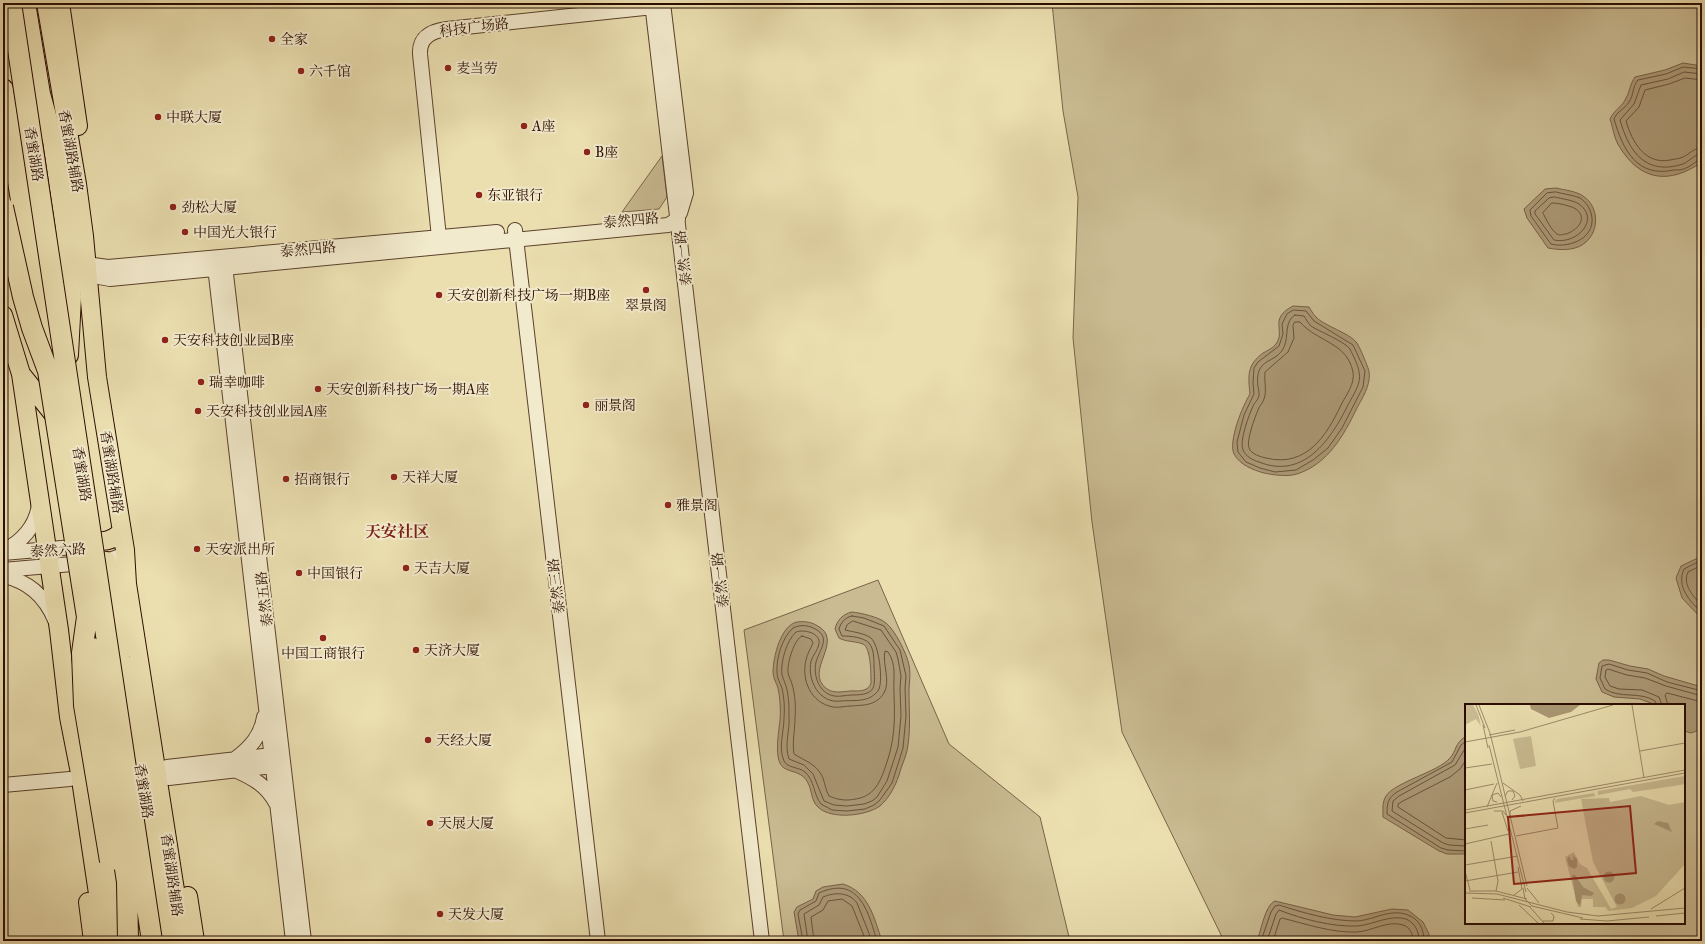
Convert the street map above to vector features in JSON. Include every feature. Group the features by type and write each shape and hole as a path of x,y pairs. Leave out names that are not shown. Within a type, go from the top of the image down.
{"highway":[{"name":"香蜜湖路","path":"11,3 57,370 96,616 124,672 170,941"},
{"path":"25,3 40,94 53,140"},
{"path":"35,3 50,92 53,140 66,229 70,270 70,324 57,370"},
{"name":"香蜜湖路","path":"3,89 57,370"},
{"path":"3,207 23,297 32,328 57,370"},
{"name":"香蜜湖路","path":"96,616 82,653 84,705 123,941"},
{"path":"96,616 127,882 129,905 128,941"},
{"path":"96,616 152,941"}],"main road":[{"name":"香蜜湖路辅路","path":"46,3 77,184 97,377 125,550 127,584 176,898 180,941"},
{"path":"60,3 76,101 78,131 77,184"},
{"path":"3,315 21,374 48,558 69,717 80,774 100,907 109,941"},
{"path":"21,374 58,420 66,435 72,457 82,522 86,535 97,541 107,542 116,537 122,531"},
{"path":"125,550 138,583 195,941"},
{"path":"107,561 117,620 128,645 132,672 146,705"},
{"path":"69,717 68,760 70,779 93,941"}],"street":[{"name":"科技广场路","path":"436,243 413,61 413,46 417,35 424,28 438,23 609,3"},
{"name":"科技广场路","path":"436,243 420,54 421,44 426,37 434,32 447,29 658,5"},
{"name":"泰然一路","path":"658,5 686,193 678,219 762,941"},
{"name":"泰然四路","path":"87,270 110,279 220,263 511,236 667,216 678,219"},
{"name":"泰然三路","path":"511,236 588,941"},
{"name":"泰然三路","path":"511,236 598,941"},
{"name":"泰然五路","path":"220,263 266,707 277,759 277,805 293,941"},
{"name":"泰然五路","path":"220,263 277,759 304,941"},
{"path":"3,552 19,541 34,523 38,513 39,499"},
{"name":"泰然六路","path":"3,570 87,546 98,550 107,561"},
{"path":"107,561 120,556 125,550"},
{"name":"泰然六路","path":"3,552 48,558"},
{"path":"3,576 27,584 38,593 51,610 58,630"},
{"path":"235,765 257,737 264,721 266,707"},
{"path":"168,772 277,759"},
{"path":"235,765 257,781 271,794 277,805"},
{"path":"3,785 70,779"}],"shaded area":[{"path":"1052,3 1702,3 1702,941 1224,941 1122,732 1092,522 1073,338 1078,197 1063,111"},
{"path":"662,156 667,197 659,209 622,212"},
{"path":"878,580 949,744 1040,817 1070,941 784,941 744,630"}],"water":[{"path":"1683,63 1702,66 1702,162 1678,174 1656,176 1646,173 1627,158 1617,143 1610,119 1625,101 1635,77 1665,70"},
{"path":"1556,188 1580,194 1589,201 1593,207 1596,220 1595,228 1588,240 1578,247 1565,250 1548,248 1527,218 1524,209 1545,189"},
{"path":"1293,306 1309,307 1315,316 1320,320 1354,339 1368,368 1369,378 1364,394 1346,428 1334,447 1326,456 1318,463 1297,474 1268,474 1251,469 1243,464 1234,454 1233,441 1240,414 1250,394 1249,376 1251,366 1258,357 1276,344 1279,339 1279,320 1281,315"},
{"path":"1702,556 1702,619 1682,598 1676,578 1681,566"},
{"path":"852,612 865,614 883,621 897,636 909,665 910,721 907,751 897,779 886,799 880,806 866,812 840,815 831,814 818,807 814,802 806,779 801,775 784,768 781,764 778,753 780,704 778,688 773,674 773,666 776,650 786,629 791,624 797,622 810,622 824,631 827,639 827,647 819,674 821,682 827,689 834,692 861,691 867,689 871,683 871,674 866,646 857,642 839,638 835,629 841,618"},
{"path":"1603,660 1609,660 1648,669 1664,676 1702,687 1702,729 1691,733 1685,731 1685,704 1653,704 1640,699 1614,697 1602,692 1596,679 1599,663"},
{"path":"1465,737 1465,854 1447,854 1439,851 1383,817 1383,803 1386,796 1398,786 1444,763 1450,758"},
{"path":"843,884 852,888 865,899 873,915 882,941 799,941 794,912 797,907 813,899 816,891 823,887"},
{"path":"1275,901 1333,915 1355,917 1392,909 1408,910 1423,922 1429,934 1428,941 1257,941 1266,913"}],"place":[{"name":"全家","path":"272,39"},
{"name":"麦当劳","path":"448,68"},
{"name":"六千馆","path":"301,71"},
{"name":"中联大厦","path":"158,117"},
{"name":"A座","path":"524,126"},
{"name":"B座","path":"587,152"},
{"name":"东亚银行","path":"479,195"},
{"name":"劲松大厦","path":"173,207"},
{"name":"中国光大银行","path":"185,232"},
{"name":"翠景阁","path":"646,290"},
{"name":"天安创新科技广场一期B座","path":"439,295"},
{"name":"天安科技创业园B座","path":"165,340"},
{"name":"瑞幸咖啡","path":"201,382"},
{"name":"天安创新科技广场一期A座","path":"318,389"},
{"name":"丽景阁","path":"586,405"},
{"name":"天安科技创业园A座","path":"198,411"},
{"name":"天祥大厦","path":"394,477"},
{"name":"招商银行","path":"286,479"},
{"name":"雅景阁","path":"668,505"},
{"name":"天安派出所","path":"197,549"},
{"name":"天吉大厦","path":"406,568"},
{"name":"中国银行","path":"299,573"},
{"name":"中国工商银行","path":"323,638"},
{"name":"天济大厦","path":"416,650"},
{"name":"天经大厦","path":"428,740"},
{"name":"天展大厦","path":"430,823"},
{"name":"天发大厦","path":"440,914"}],"district":[{"name":"天安社区","path":"397,531"}]}
